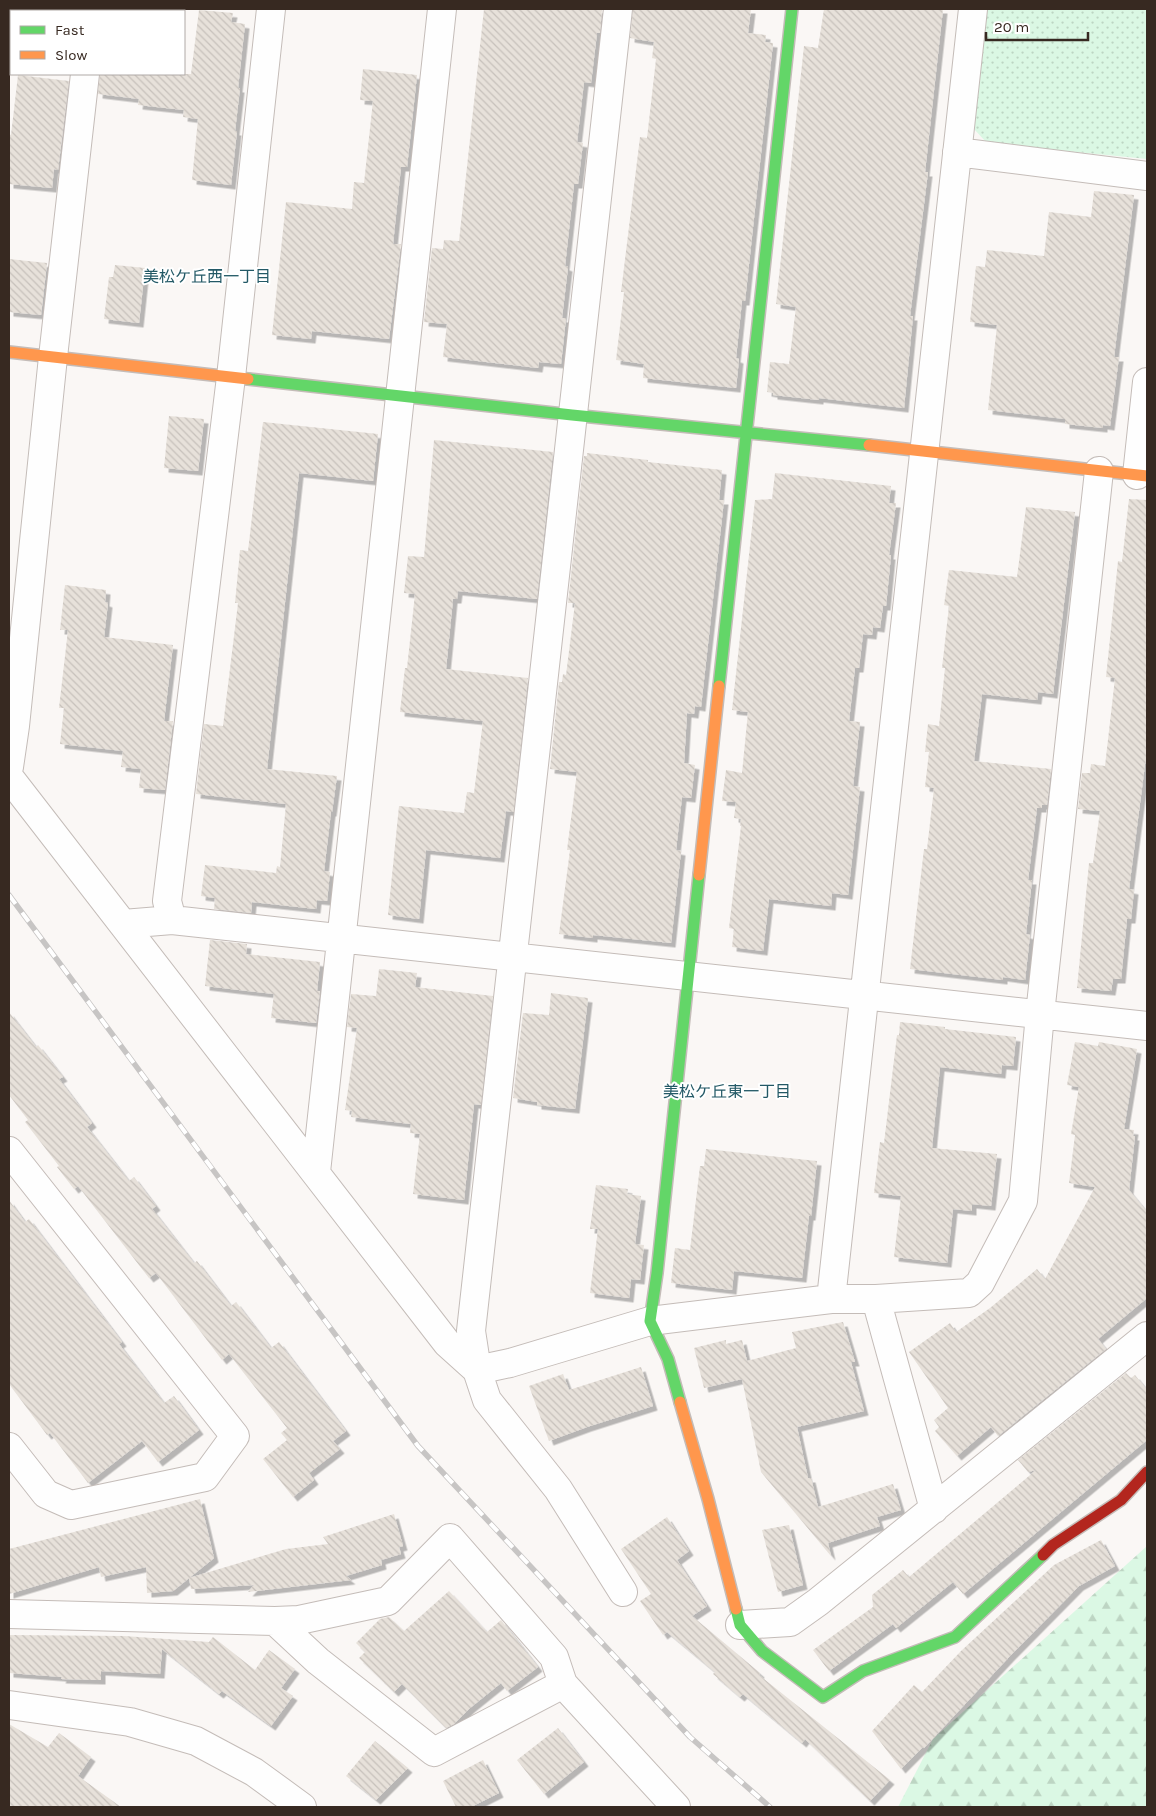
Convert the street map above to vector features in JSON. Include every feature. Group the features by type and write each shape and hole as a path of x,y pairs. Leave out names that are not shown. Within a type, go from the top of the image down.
{"street":[{"path":"172,920 167,901 231,377 272,9"},
{"path":"316,1172 442,9"},
{"path":"618,9 572,415 515,956 471,1331 478,1370 487,1400 558,1489 623,1592"},
{"path":"792,9 748,432 687,976 657,1273 650,1320 671,1368 708,1499 740,1625 762,1651 823,1697 863,1671 955,1637 1053,1545 1121,1500 1147,1472"},
{"path":"831,1299 972,9"},
{"path":"9,767 85,75"},
{"path":"957,152 1147,176"},
{"path":"9,352 1142,476 1147,382"},
{"path":"478,1370 510,1363 650,1320 831,1299 876,1299 968,1293 980,1283 1023,1201 1040,1014 1099,471"},
{"path":"9,777 447,1343 478,1370"},
{"path":"123,924 172,920 1147,1026"},
{"path":"9,1151 234,1436 205,1477 71,1505 46,1494 9,1447"},
{"path":"876,1299 934,1509"},
{"path":"740,1625 790,1622 818,1602 1147,1336"},
{"path":"9,1614 274,1621 299,1620 388,1601 450,1538 554,1658 563,1684 676,1807"},
{"path":"274,1621 318,1661 434,1752 563,1684"},
{"path":"9,1705 130,1722 196,1741 254,1772 302,1807"}],"green space":[{"path":"986,9 1147,9 1147,159 987,143 973,128"},
{"path":"1147,1546 1147,1807 898,1807 933,1739"}],"building":[{"path":"484,9 602,9 600,33 597,33 591,83 584,82 577,142 583,143 578,184 574,184 565,266 568,267 562,318 566,318 561,364 539,362 538,368 443,357 447,324 424,322 432,248 443,249 444,240 459,241"},
{"path":"633,9 751,9 748,33 766,35 765,42 773,43 745,301 742,301 736,358 739,359 736,388 643,378 644,364 616,360 624,292 621,292 640,137 647,138 656,59 652,58 654,42 630,38"},
{"path":"824,9 943,9 925,172 928,172 910,316 913,316 904,408 819,398 819,400 773,395 773,393 767,392 770,362 789,364 796,307 776,304 804,46 818,48"},
{"path":"199,10 233,13 231,22 245,24 231,185 192,180 198,119 183,117 184,110 138,105 139,99 98,94 100,75 191,74"},
{"path":"363,69 417,75 407,167 401,167 393,244 401,244 389,339 312,331 311,339 272,335 286,202 352,209 354,182 364,183 373,101 360,100"},
{"path":"18,75 69,81 58,170 54,169 52,188 9,184 9,134 11,135"},
{"path":"1094,191 1134,195 1114,357 1119,357 1110,426 1103,425 1103,428 1065,424 1065,419 988,410 997,325 970,322 976,266 985,267 987,250 1044,256 1049,212 1091,217"},
{"path":"9,259 47,263 41,315 9,312"},
{"path":"115,265 145,268 139,323 104,319 109,277 113,277"},
{"path":"169,416 204,419 198,471 164,468"},
{"path":"263,422 378,434 373,481 299,473 267,769 337,776 324,871 330,872 327,901 317,900 316,909 252,902 251,913 214,909 215,898 201,896 205,865 276,873 277,866 280,867 286,804 196,794 204,724 223,726 238,603 235,603 240,550 248,551"},
{"path":"434,440 553,452 537,599 458,591 457,599 453,599 446,669 528,678 514,812 506,811 500,858 426,850 419,919 388,915 399,806 464,813 467,792 474,793 483,721 400,712 415,594 404,593 408,556 424,557"},
{"path":"587,453 722,470 719,500 724,500 701,707 695,706 694,714 687,713 684,763 695,765 691,798 682,797 676,850 681,851 671,943 593,935 593,938 559,934 570,850 567,850 577,772 550,769 559,682 562,682 563,674 566,675 575,603 568,603 584,456 587,456"},
{"path":"775,473 891,486 889,503 896,503 889,555 891,555 886,606 883,606 880,628 873,627 872,635 863,634 859,668 855,668 849,721 860,722 853,786 860,787 848,895 832,893 831,906 769,899 763,951 732,947 734,929 729,928 741,819 734,818 736,802 722,801 726,770 742,773 748,712 732,710 755,500 772,499"},
{"path":"1129,499 1147,500 1147,749 1129,889 1134,890 1131,919 1127,919 1121,979 1113,979 1111,991 1077,988 1089,863 1093,863 1100,811 1078,809 1082,773 1090,773 1091,764 1105,766 1115,678 1106,677 1118,561 1122,562"},
{"path":"1026,507 1075,512 1053,694 1038,692 1037,700 982,694 974,761 1051,769 1047,805 1037,808 1028,880 1032,880 1026,934 1030,935 1025,980 1003,977 1003,980 910,969 924,849 927,849 934,788 925,787 929,752 925,752 928,724 939,726 945,668 942,668 949,606 944,605 949,570 1017,577"},
{"path":"65,585 106,590 105,602 108,603 104,637 173,645 164,721 173,721 165,790 139,788 141,769 121,767 123,751 60,744 64,708 59,708 68,630 60,630"},
{"path":"210,940 247,944 246,954 320,962 317,991 320,991 316,1023 271,1018 274,994 205,986"},
{"path":"379,969 417,973 415,987 493,996 481,1105 474,1104 464,1200 413,1194 420,1134 410,1133 411,1124 351,1117 352,1111 345,1110 357,1028 347,1027 351,994 376,996"},
{"path":"551,993 588,998 575,1109 537,1105 537,1102 513,1098 523,1013 549,1015"},
{"path":"9,1012 36,1047 38,1045 63,1077 59,1079 92,1123 87,1127 129,1181 134,1177 156,1206 152,1209 194,1263 197,1261 231,1306 236,1302 271,1348 279,1342 346,1431 333,1441 340,1449 309,1473 314,1480 293,1497 263,1459 287,1440 281,1433 287,1428 229,1354 222,1360 156,1273 149,1278 78,1186 74,1189 25,1122 28,1120 9,1095"},
{"path":"900,1022 1016,1037 1013,1066 1002,1065 1001,1074 940,1067 932,1148 997,1154 991,1206 972,1204 972,1211 953,1209 947,1263 894,1257 901,1196 874,1193 880,1142 884,1143"},
{"path":"1075,1042 1098,1046 1099,1042 1137,1049 1124,1129 1134,1130 1133,1136 1135,1136 1129,1190 1147,1212 1147,1298 1098,1339 1106,1349 998,1436 991,1427 957,1456 935,1431 939,1427 934,1420 948,1408 909,1352 950,1323 956,1332 990,1308 1037,1269 1045,1279 1095,1187 1069,1183 1075,1135 1071,1134 1079,1087 1067,1085"},
{"path":"706,1149 817,1161 802,1278 734,1271 732,1290 671,1283 675,1248 690,1250 700,1166 704,1166"},
{"path":"596,1185 628,1189 627,1194 641,1196 635,1244 644,1245 640,1280 631,1279 629,1298 590,1293 598,1229 590,1229"},
{"path":"9,1200 25,1222 29,1219 122,1342 119,1344 164,1403 174,1396 199,1430 158,1462 142,1441 88,1483 50,1433 47,1435 9,1384"},
{"path":"843,1322 855,1362 851,1362 864,1411 797,1427 808,1478 811,1478 818,1507 893,1484 901,1510 877,1517 880,1526 828,1543 831,1556 761,1472 742,1379 704,1388 694,1348 726,1340 726,1344 742,1340 747,1361 796,1348 792,1332"},
{"path":"641,1367 653,1406 549,1441 529,1386 563,1374 569,1390"},
{"path":"1126,1373 1131,1378 1135,1375 1147,1390 1147,1440 963,1594 953,1582 896,1628 893,1624 829,1671 813,1650 873,1607 872,1595 903,1570 909,1577 1036,1470 1028,1472 1018,1460"},
{"path":"200,1499 214,1558 173,1591 147,1593 146,1567 101,1577 99,1567 9,1594 9,1549"},
{"path":"394,1514 403,1546 399,1547 401,1554 381,1560 382,1565 346,1576 351,1580 248,1592 254,1585 191,1589 189,1578 286,1549 328,1544 323,1537"},
{"path":"667,1517 689,1551 677,1560 707,1606 692,1616 760,1673 759,1675 890,1780 870,1801 805,1739 802,1743 743,1694 740,1697 713,1674 715,1672 667,1632 663,1635 640,1601 651,1594 621,1549"},
{"path":"789,1525 803,1585 778,1592 762,1530"},
{"path":"1101,1540 1115,1566 1079,1586 924,1748 901,1769 872,1731 914,1685 922,1692 961,1651 1054,1565"},
{"path":"449,1591 487,1632 501,1620 538,1667 507,1691 501,1683 470,1708 454,1724 446,1728 402,1684 394,1692 359,1658 365,1652 356,1643 380,1619 389,1617 404,1631"},
{"path":"9,1635 124,1636 209,1642 213,1637 255,1670 269,1650 295,1669 281,1688 293,1696 271,1726 222,1691 219,1694 162,1649 160,1674 101,1671 101,1680 61,1679 62,1677 9,1673"},
{"path":"9,1724 48,1747 59,1733 91,1757 78,1776 121,1807 9,1807"},
{"path":"558,1728 584,1762 544,1794 517,1760"},
{"path":"375,1741 408,1768 376,1800 346,1776"},
{"path":"483,1760 499,1793 471,1807 456,1807 443,1781"}],"railway":[{"path":"9,895 418,1446 690,1737 770,1807"}],"traffic: fast":[{"path":"719,686 792,9"},
{"path":"248,379 572,415 869,445"},
{"path":"680,1402 668,1359 650,1321 657,1273 699,875"},
{"path":"736,1609 740,1625 762,1651 823,1697 863,1671 955,1637 1043,1555"}],"traffic: slow":[{"path":"9,352 248,379"},
{"path":"869,445 1147,476"},
{"path":"699,875 719,686"},
{"path":"680,1402 708,1499 736,1609"}],"traffic: jam":[{"path":"1043,1555 1053,1545 1121,1500 1147,1472"}],"district":[{"name":"美松ケ丘西一丁目","path":"207,276"},
{"name":"美松ケ丘東一丁目","path":"727,1091"}]}
